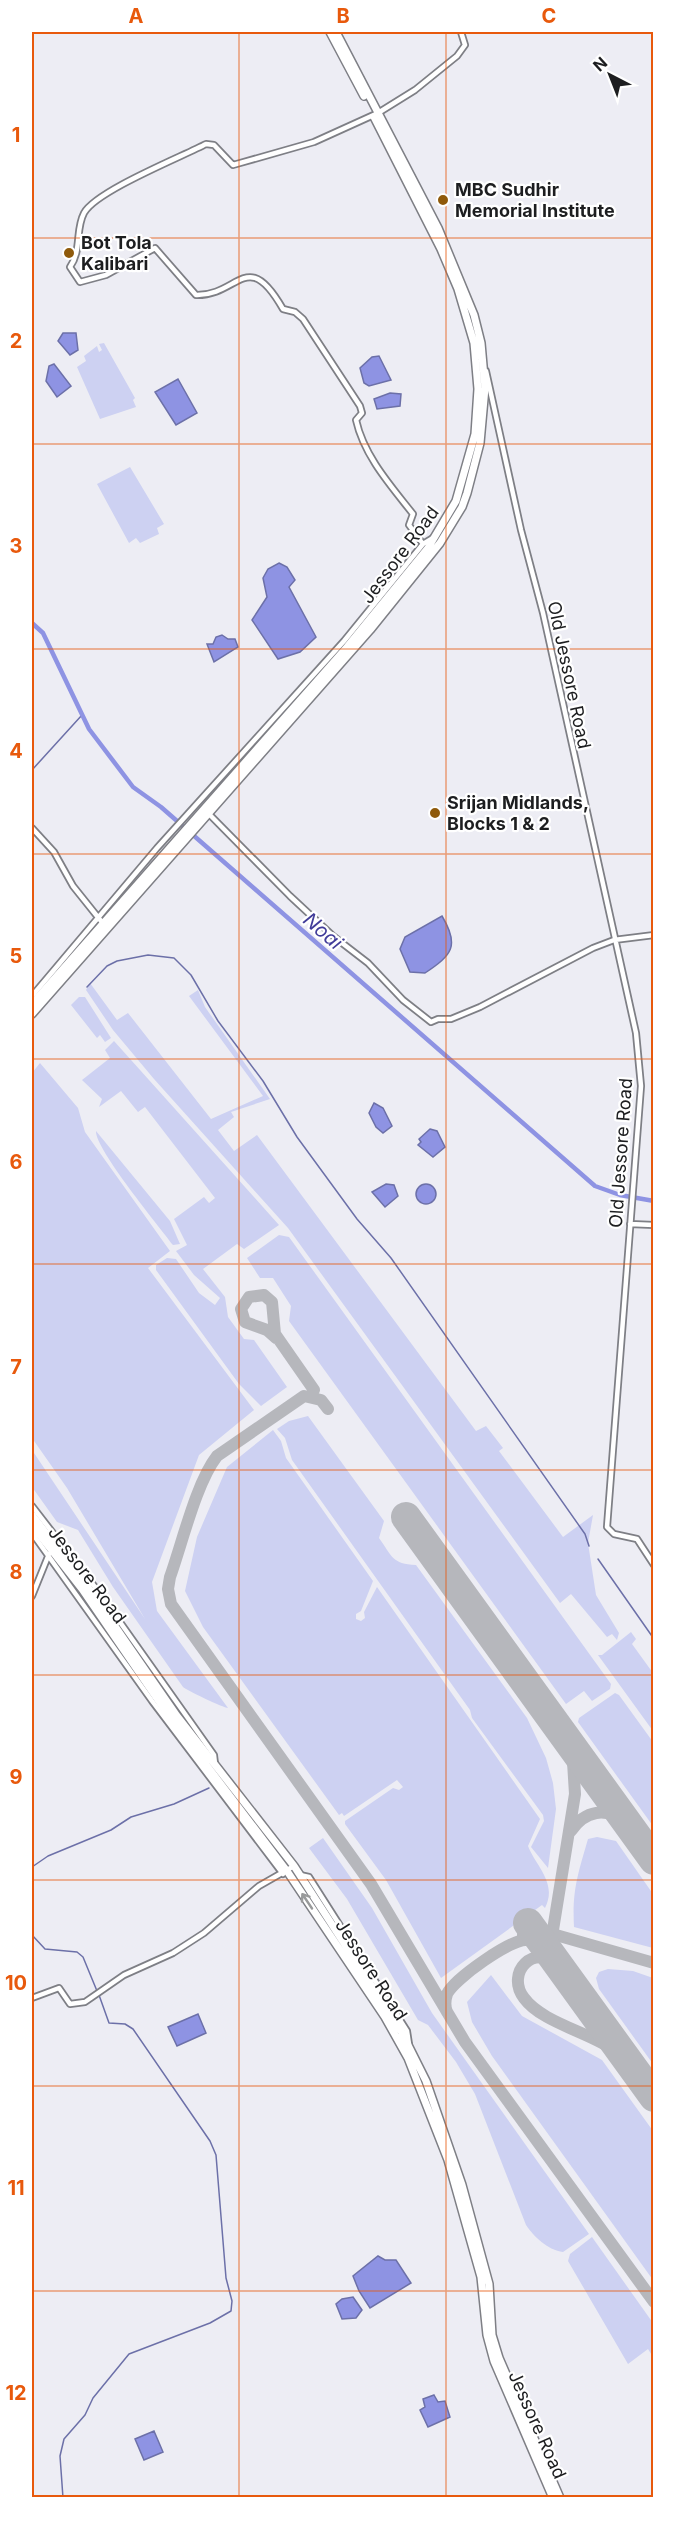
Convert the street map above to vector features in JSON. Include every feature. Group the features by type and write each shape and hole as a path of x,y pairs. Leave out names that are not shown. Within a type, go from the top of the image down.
{"highway":[{"name":"Jessore Road","path":"32,1004 103,923 182,840 436,537 462,487 478,434 478,389 474,343 461,290 438,228 330,32"},
{"name":"Jessore Road","path":"336,32 376,114"},
{"path":"205,810 351,653 440,543 465,500 478,434 484,365 481,340 461,290"},
{"path":"32,1014 103,923"},
{"path":"32,1515 52,1551 90,1590 170,1706 294,1866 410,2047 426,2081 447,2138 472,2222 489,2284 492,2335 498,2358 560,2498"},
{"name":"Jessore Road","path":"32,1525 82,1589 164,1709 285,1873 385,2017 417,2079 448,2160 481,2277 486,2325 494,2361 553,2498"}],"street":[{"path":"423,544 409,525 413,514 377,467 363,443 356,420 362,413 360,406 303,319 295,312 284,309 260,279 253,277 231,282 208,295 196,296 155,248 96,279 80,282 70,267 75,259 81,224 87,210 139,176 206,144 214,145 233,165 314,142 376,114 415,90 457,56 465,45 461,32"},
{"name":"Old Jessore Road","path":"484,365 543,613 636,1033 641,1086 607,1527 614,1534 637,1539 654,1565"},
{"path":"322,671 423,544 436,537"},
{"path":"32,996 103,923 169,836 192,811 205,810 305,910 368,963 403,1000 431,1022 438,1019 451,1019 480,1007 566,961 614,940 654,935"},
{"path":"32,828 54,852 73,886 103,923"},
{"path":"630,1224 654,1225"},
{"path":"32,1506 98,1591 214,1755 215,1765"},
{"path":"32,1533 52,1551 32,1596"},
{"path":"32,1998 59,1988 70,2004 78,2004 98,1995 124,1975 173,1953 195,1940 259,1886 294,1866"}],"shaded area":[{"path":"104,343 135,398 133,400 136,407 100,419 77,367 86,361 84,356 97,346 99,352 102,350 99,344"},
{"path":"130,467 164,524 157,528 159,534 140,543 136,538 129,543 97,484"},
{"path":"90,983 117,1020 128,1013 211,1119 263,1096 189,996 198,990 205,1007 270,1099 231,1112 234,1117 218,1130 234,1151 257,1135 476,1431 486,1426 503,1448 499,1451 563,1537 593,1515 588,1543 596,1595 619,1633 617,1640 612,1634 607,1637 571,1594 560,1603 288,1228 113,1030 86,990"},
{"path":"79,997 85,997 111,1038 105,1042 100,1035 97,1038 71,1005"},
{"path":"114,1041 279,1225 244,1249 237,1244 203,1269 225,1297 228,1317 244,1339 254,1340 287,1387 261,1406 239,1384 156,1270 156,1265 167,1258 176,1259 199,1293 215,1305 220,1298 194,1275 176,1251 187,1245 174,1219 204,1197 209,1203 215,1198 145,1107 138,1112 121,1091 99,1107 102,1099 82,1080 110,1058 105,1050"},
{"path":"40,1063 78,1108 85,1132 170,1251 148,1268 254,1410 199,1455 152,1582 157,1611 228,1708 183,1687 113,1587 78,1530 57,1522 32,1487 32,1450 145,1619 67,1488 32,1438 32,1073"},
{"path":"96,1131 170,1221 180,1244 173,1245 129,1188 106,1154"},
{"path":"279,1235 289,1237 611,1684 610,1689 592,1701 584,1691 566,1704 289,1321 291,1306 273,1278 260,1278 247,1258"},
{"path":"308,1416 384,1521 379,1538 390,1554 397,1561 416,1565 527,1718 546,1758 553,1783 556,1809 548,1868 531,1847 544,1821 543,1815 472,1718 470,1710 292,1460 285,1438 277,1429 289,1421"},
{"path":"273,1430 281,1441 286,1458 373,1581 361,1611 356,1614 356,1619 361,1621 365,1618 364,1612 377,1587 540,1819 528,1846 547,1882 549,1890 545,1908 542,1905 441,1978 386,1880 345,1824 345,1821 393,1788 399,1790 403,1787 397,1780 344,1816 342,1813 339,1815 203,1627 185,1591 197,1537 227,1467"},
{"path":"631,1632 636,1639 632,1644 653,1673 653,1731 598,1655 602,1655"},
{"path":"615,1693 619,1695 653,1742 653,1826 578,1722 579,1718"},
{"path":"597,1837 616,1841 653,1894 653,1948 574,1927 575,1892 579,1872 588,1839"},
{"path":"323,1838 372,1908 432,2013 589,2234 563,2252 552,2249 542,2242 526,2225 475,2094 456,2062 428,2025 418,2020 347,1899 309,1848"},
{"path":"608,1969 633,1971 653,1978 653,2064 599,1989 596,1978 599,1972"},
{"path":"491,1975 522,2016 602,2060 653,2131 653,2280 492,2056 472,2022 467,2002"},
{"path":"592,2237 653,2323 653,2357 648,2349 628,2364 568,2261 570,2254"}],"water":[{"path":"63,333 76,333 78,350 70,355 58,341"},
{"path":"379,356 391,380 369,386 364,383 360,368 372,357"},
{"path":"54,364 71,386 57,397 46,381 49,366"},
{"path":"178,379 197,413 176,425 155,392"},
{"path":"390,393 401,394 400,406 377,409 374,399"},
{"path":"279,563 287,567 295,580 289,587 316,637 300,652 278,659 252,620 267,597 263,578 268,569"},
{"path":"222,635 228,639 235,639 238,647 214,662 207,644 213,644 216,637"},
{"path":"442,916 448,926 452,942 447,955 425,973 410,972 400,949 405,937"},
{"path":"374,1103 383,1108 392,1126 383,1133 376,1127 369,1113"},
{"path":"430,1129 437,1131 445,1147 433,1157 418,1145 421,1142 419,1139"},
{"path":"386,1184 394,1185 398,1196 385,1207 372,1192"},
{"path":"426,1184 433,1187 436,1194 433,1201 426,1204 419,1201 416,1194 419,1187"},
{"path":"198,2014 206,2033 177,2046 168,2027"},
{"path":"378,2256 385,2260 396,2260 411,2283 370,2308 353,2276"},
{"path":"353,2297 362,2310 356,2318 342,2319 336,2304 342,2299"},
{"path":"434,2395 438,2402 445,2401 450,2417 428,2427 420,2410 425,2407 423,2399"},
{"path":"154,2431 163,2452 144,2460 135,2439"}],"waterway":[{"name":"Noai","path":"32,623 43,633 89,729 133,787 161,807 595,1186 620,1195 654,1201"},
{"path":"32,770 82,715"},
{"path":"87,987 107,966 117,961 148,955 174,958 191,975 218,1021 263,1081 297,1137 357,1219 391,1258 585,1534 589,1546"},
{"path":"598,1559 654,1639"},
{"path":"32,1867 48,1856 111,1830 131,1817 174,1804 209,1788"},
{"path":"32,1935 45,1949 77,1952 83,1957 97,1991"},
{"path":"63,2498 60,2456 64,2439 85,2415 93,2398 129,2354 210,2323 231,2311 232,2301 226,2278 216,2155 210,2141 133,2029 125,2024 109,2023 99,1995"}],"taxiway":[{"path":"276,1338 267,1330 245,1322 241,1309 249,1297 264,1295 272,1302 275,1334 314,1390"},
{"path":"328,1409 321,1400 304,1396 217,1456 196,1497 170,1577 168,1589 171,1604 371,1884 465,2042 654,2302"},
{"path":"561,1968 552,1945 552,1936 575,1794 573,1762 562,1734"},
{"path":"571,1831 583,1819 596,1813 611,1814 626,1822"},
{"path":"523,1935 536,1931 549,1933 654,1963"},
{"path":"447,2012 446,1999 452,1987 484,1961 509,1945 520,1941 531,1941 553,1958"},
{"path":"560,1967 541,1957 525,1963 518,1979 524,1998 543,2015 609,2047 622,2056 635,2071"}],"runway":[{"path":"406,1517 654,1860"},
{"path":"528,1923 654,2097"}],"place":[{"name":"MBC Sudhir Memorial Institute","path":"443,200"},
{"name":"Bot Tola Kalibari","path":"69,253"},
{"name":"Srijan Midlands, Blocks 1 & 2","path":"435,813"}]}
